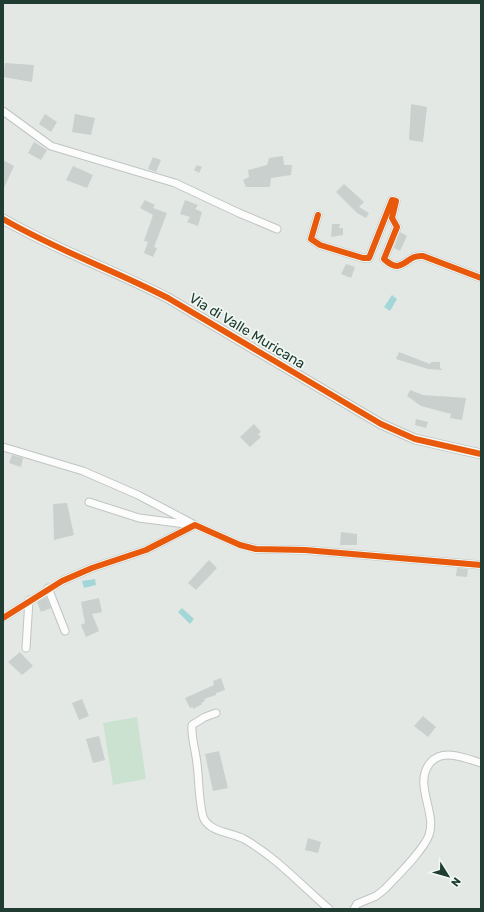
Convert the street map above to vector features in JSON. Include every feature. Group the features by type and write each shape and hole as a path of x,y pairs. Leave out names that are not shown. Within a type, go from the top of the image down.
{"street":[{"path":"3,111 50,146 175,183 239,214 277,229"},
{"path":"318,215 311,239 320,245 363,258 369,258 392,200 396,201 392,218 397,227 384,258 390,265 401,266 418,256 423,256 481,278"},
{"name":"Via di Valle Muricana","path":"3,219 42,240 168,298 381,424 415,439 481,454"},
{"path":"3,447 82,471 142,497 195,525 240,545 256,549 312,550 481,565"},
{"path":"89,502 139,518 195,525"},
{"path":"3,618 48,588 92,568 146,550 195,525"},
{"path":"48,588 66,631"},
{"path":"26,648 29,600"},
{"path":"216,712 192,725 191,738 197,762 201,806 204,819 213,828 243,838 259,849 329,909"},
{"path":"354,909 359,902 376,896 385,889 428,837 431,823 424,779 426,770 431,762 438,757 448,755 481,763"}],"green space":[{"path":"137,717 146,779 113,785 103,723"}],"water":[{"path":"392,295 397,299 390,311 384,307"},
{"path":"95,579 96,585 84,588 82,581"},
{"path":"182,608 194,619 190,624 178,612"}],"building":[{"path":"5,63 34,65 32,82 3,77"},
{"path":"411,104 427,107 423,142 409,140"},
{"path":"45,114 57,122 51,132 39,124"},
{"path":"75,114 95,118 91,135 72,132"},
{"path":"34,142 47,150 41,160 28,153"},
{"path":"283,156 284,165 292,165 291,175 271,178 270,187 246,187 243,180 249,177 248,170 267,165 269,158"},
{"path":"153,157 161,160 156,172 148,169"},
{"path":"3,160 14,166 3,190"},
{"path":"197,165 202,167 199,173 194,170"},
{"path":"73,166 93,175 87,188 66,180"},
{"path":"344,184 364,202 359,207 369,213 366,218 357,213 336,192"},
{"path":"145,200 155,205 153,208 167,213 154,247 157,248 153,257 144,253 148,242 144,241 153,215 140,208"},
{"path":"185,200 198,205 195,209 202,212 198,226 187,222 190,217 180,214"},
{"path":"332,224 340,224 339,228 343,228 343,235 331,237"},
{"path":"400,232 407,236 400,251 394,248"},
{"path":"346,264 355,267 351,278 341,274"},
{"path":"399,352 430,364 431,362 440,362 440,368 443,370 428,369 396,359"},
{"path":"410,390 423,395 466,398 462,420 450,418 451,414 421,406 407,396"},
{"path":"416,419 428,422 426,428 415,425"},
{"path":"254,424 261,432 258,434 261,437 250,447 240,437"},
{"path":"12,455 23,458 21,467 9,463"},
{"path":"67,503 74,535 54,540 53,504"},
{"path":"341,532 357,534 357,545 340,545"},
{"path":"209,560 217,568 196,590 188,583"},
{"path":"457,568 468,569 467,577 456,576"},
{"path":"46,597 51,608 41,612 37,602"},
{"path":"99,598 102,612 92,614 99,631 86,637 81,625 85,623 81,602"},
{"path":"20,652 33,666 22,675 8,662"},
{"path":"221,678 225,690 204,699 205,701 201,703 202,704 193,709 193,707 190,708 185,698 214,685 213,681"},
{"path":"82,699 89,716 79,720 72,703"},
{"path":"423,716 436,727 428,737 414,726"},
{"path":"99,736 105,760 93,763 86,739"},
{"path":"219,751 228,788 213,791 205,754"},
{"path":"308,838 321,842 318,853 305,850"}],"cycle path":[{"path":"318,215 311,239 320,245 363,258 369,258 392,200 396,201 392,218 397,227 384,259 390,264 396,266 404,264 417,256 423,256 481,278"},
{"path":"3,219 64,250 168,298 381,424 415,439 481,454"},
{"path":"3,618 62,581 92,568 146,550 195,525 240,545 256,549 305,550 481,565"}]}
